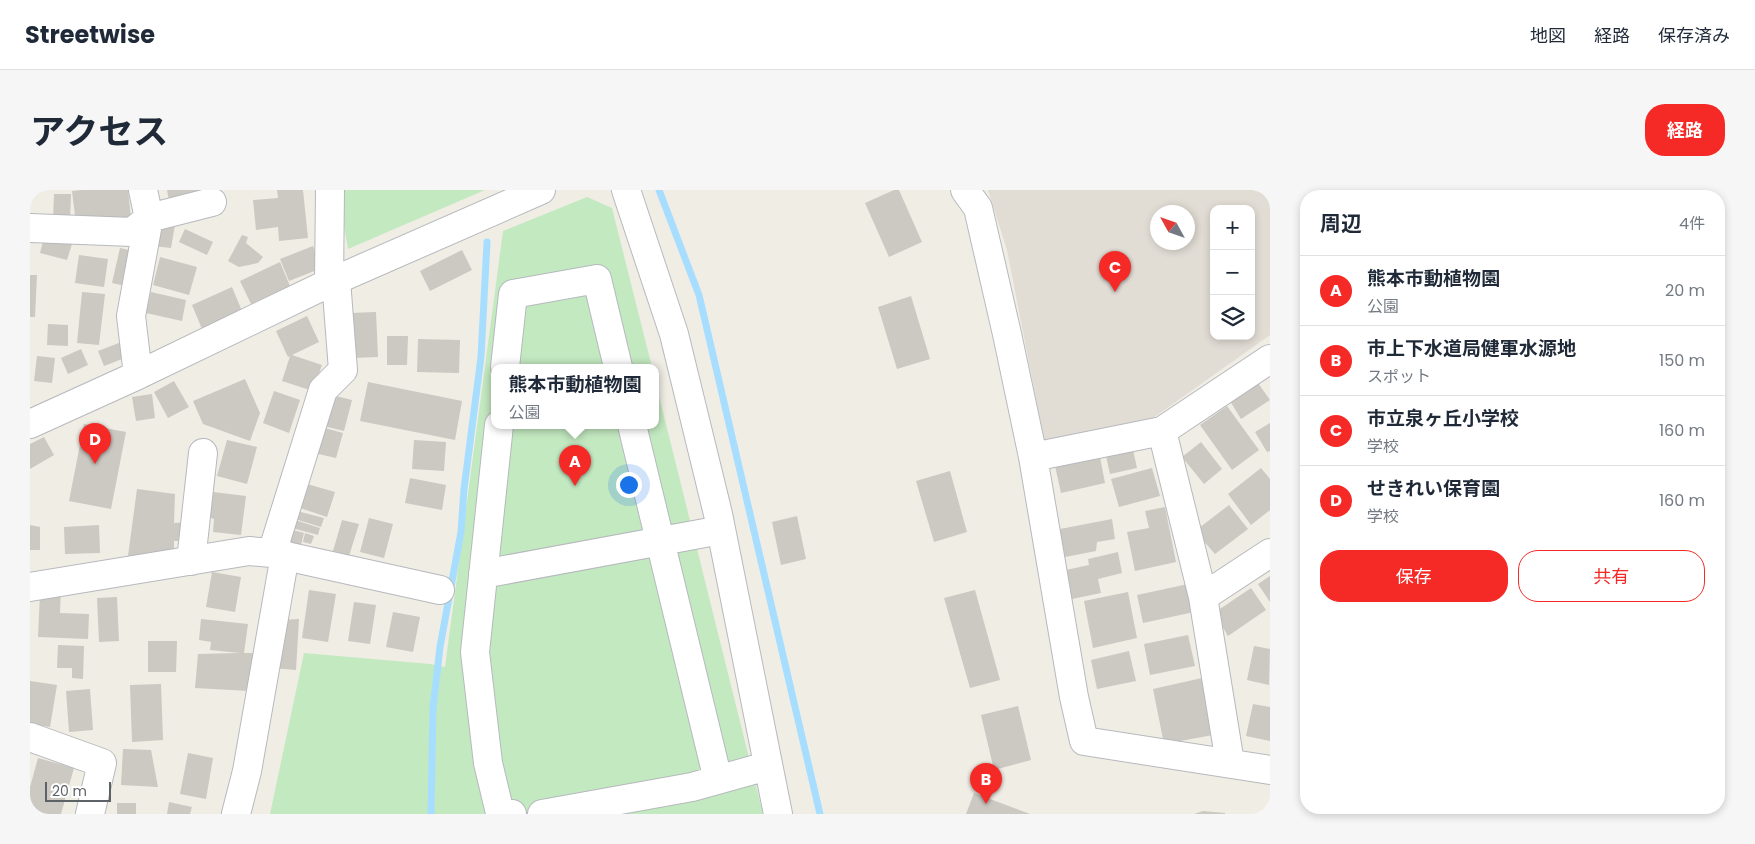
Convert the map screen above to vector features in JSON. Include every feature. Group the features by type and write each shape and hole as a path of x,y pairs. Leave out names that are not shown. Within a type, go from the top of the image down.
{"street":[{"path":"138,375 131,316 149,218 143,190"},
{"path":"236,814 247,771 279,554 323,390 343,370 333,282 330,190"},
{"path":"30,424 333,282 541,190"},
{"path":"626,190 674,334 720,530 778,814"},
{"path":"965,190 978,208 1033,457 1074,697 1083,727 1084,741 1270,770"},
{"path":"30,228 132,232 149,218 212,202"},
{"path":"505,364 513,294 597,279 617,364"},
{"path":"1033,457 1162,431 1270,359"},
{"path":"499,429 475,652 488,764 500,813 512,814"},
{"path":"633,429 718,780"},
{"path":"1162,431 1203,597 1230,763"},
{"path":"191,561 203,453"},
{"path":"483,574 720,530"},
{"path":"30,587 249,552 279,554 440,590"},
{"path":"1203,597 1270,553"},
{"path":"30,737 102,763"},
{"path":"90,814 102,763"},
{"path":"102,763 103,814"},
{"path":"542,814 692,787 767,766"}],"shaded area":[{"path":"988,190 1270,190 1270,335 1153,418 1044,440 1007,250"}],"green space":[{"path":"338,190 485,190 348,249"},
{"path":"587,197 612,208 651,364 491,364 491,429 659,429 659,396 763,814 270,814 304,653 430,664 445,667 503,231"}],"building":[{"path":"128,190 131,218 76,224 72,191"},
{"path":"167,190 205,190 169,201"},
{"path":"277,190 303,190 308,238 279,241 278,227 256,230 253,200 278,198"},
{"path":"894,190 899,190 922,242 889,257 865,203"},
{"path":"54,194 71,194 70,222 53,221"},
{"path":"157,223 175,225 171,248 153,246"},
{"path":"185,229 213,242 207,255 179,242"},
{"path":"242,235 248,237 246,243 263,257 258,263 239,267 228,261"},
{"path":"44,237 72,244 67,260 40,253"},
{"path":"313,246 322,268 289,281 280,259"},
{"path":"120,248 138,252 130,287 112,283"},
{"path":"462,250 472,270 430,291 420,271"},
{"path":"79,255 108,259 104,287 75,283"},
{"path":"160,257 197,267 189,295 153,285"},
{"path":"280,262 290,286 251,304 240,281"},
{"path":"30,275 37,275 35,317 30,317"},
{"path":"232,287 242,311 202,329 192,305"},
{"path":"82,292 105,294 99,345 77,343"},
{"path":"151,292 186,300 182,321 146,313"},
{"path":"911,296 930,359 897,369 878,307"},
{"path":"376,312 378,357 353,358 350,313"},
{"path":"307,316 319,342 292,355 322,365 313,391 282,381 290,356 288,357 276,331"},
{"path":"48,324 68,325 68,346 47,345"},
{"path":"387,336 408,336 407,365 387,365"},
{"path":"418,339 460,340 459,373 417,372"},
{"path":"124,341 130,356 104,366 98,351"},
{"path":"81,349 88,365 68,374 61,358"},
{"path":"37,356 55,358 52,383 34,381"},
{"path":"245,379 260,413 250,441 203,424 193,401"},
{"path":"174,381 189,407 168,418 154,392"},
{"path":"368,382 462,401 455,440 360,421"},
{"path":"1258,383 1270,400 1241,419 1230,401"},
{"path":"274,391 300,400 289,433 263,423"},
{"path":"152,394 155,418 136,421 132,397"},
{"path":"328,394 352,400 344,431 320,425"},
{"path":"1227,406 1259,450 1232,470 1200,425"},
{"path":"1270,423 1270,451 1267,452 1255,432"},
{"path":"84,424 126,432 111,509 69,501"},
{"path":"321,427 343,433 336,458 314,453"},
{"path":"44,437 54,455 30,469 30,444"},
{"path":"227,440 257,447 247,484 217,476"},
{"path":"414,440 446,442 444,471 412,469"},
{"path":"1201,442 1222,469 1204,484 1182,457"},
{"path":"1133,450 1137,468 1110,474 1106,456"},
{"path":"1100,457 1105,483 1061,493 1055,466"},
{"path":"1152,468 1160,496 1119,507 1111,479"},
{"path":"1261,468 1270,479 1270,510 1251,525 1228,494"},
{"path":"950,471 967,532 934,542 916,481"},
{"path":"410,478 446,485 442,510 405,503"},
{"path":"307,484 335,492 327,517 300,508"},
{"path":"137,489 175,494 174,523 189,522 189,541 174,541 174,554 128,556"},
{"path":"213,492 246,496 241,535 213,532 214,519 204,515"},
{"path":"1229,505 1248,529 1215,554 1195,531"},
{"path":"1165,507 1176,562 1135,571 1127,532 1149,528 1145,511"},
{"path":"297,511 324,518 321,527 295,519"},
{"path":"797,516 806,559 781,565 772,522"},
{"path":"369,518 393,524 384,558 360,552"},
{"path":"1112,519 1115,539 1097,542 1096,551 1065,557 1060,529"},
{"path":"295,520 320,528 318,535 292,528"},
{"path":"342,520 359,524 349,556 333,551"},
{"path":"30,525 40,527 40,550 30,550"},
{"path":"99,525 100,553 65,554 64,527"},
{"path":"289,529 304,533 300,549 285,544"},
{"path":"305,533 314,536 311,544 303,542"},
{"path":"1118,552 1122,573 1098,579 1101,593 1072,599 1066,570 1089,565 1088,559"},
{"path":"212,572 241,577 235,612 206,607"},
{"path":"1270,576 1270,602 1258,584"},
{"path":"1188,584 1194,612 1143,623 1137,595"},
{"path":"61,587 60,613 89,614 88,639 38,637 40,593"},
{"path":"1251,588 1266,610 1228,636 1214,613"},
{"path":"309,590 336,594 328,642 302,638"},
{"path":"975,590 1000,680 970,688 944,598"},
{"path":"1128,592 1137,638 1093,648 1084,601"},
{"path":"117,597 119,641 99,642 97,598"},
{"path":"354,602 376,605 370,644 348,641"},
{"path":"393,612 420,617 413,652 386,647"},
{"path":"201,619 248,624 244,653 255,653 249,691 195,688 198,654 240,653 210,650 211,642 199,640"},
{"path":"299,619 296,670 272,668 280,620"},
{"path":"1188,635 1195,666 1150,675 1144,644"},
{"path":"148,641 177,641 176,672 148,672"},
{"path":"58,645 84,646 83,679 72,678 72,668 57,668"},
{"path":"1254,646 1270,649 1269,685 1247,680"},
{"path":"1129,651 1136,681 1097,689 1091,660"},
{"path":"1202,678 1213,735 1164,744 1153,689"},
{"path":"30,681 57,685 50,727 30,724"},
{"path":"161,684 163,740 132,742 130,685"},
{"path":"90,689 93,730 69,732 66,691"},
{"path":"1253,704 1270,707 1270,741 1246,736"},
{"path":"1018,706 1031,760 994,770 981,715"},
{"path":"123,749 151,750 158,787 121,785"},
{"path":"188,753 213,758 206,799 180,794"},
{"path":"38,758 74,768 61,814 30,814 30,787"},
{"path":"974,793 1030,814 966,814"},
{"path":"169,802 192,807 190,814 167,814"},
{"path":"117,803 136,803 136,814 117,814"},
{"path":"1203,811 1225,813 1225,814 1194,814"}],"waterway":[{"path":"659,190 699,295 820,814"},
{"path":"431,814 433,708 440,647 461,532 464,489 481,357 487,242"}],"place":[{"name":"市立泉ヶ丘小学校","path":"1115,292"},
{"name":"せきれい保育園","path":"95,464"},
{"name":"熊本市動植物園","path":"575,486"},
{"name":"市上下水道局健軍水源地","path":"986,804"}]}
